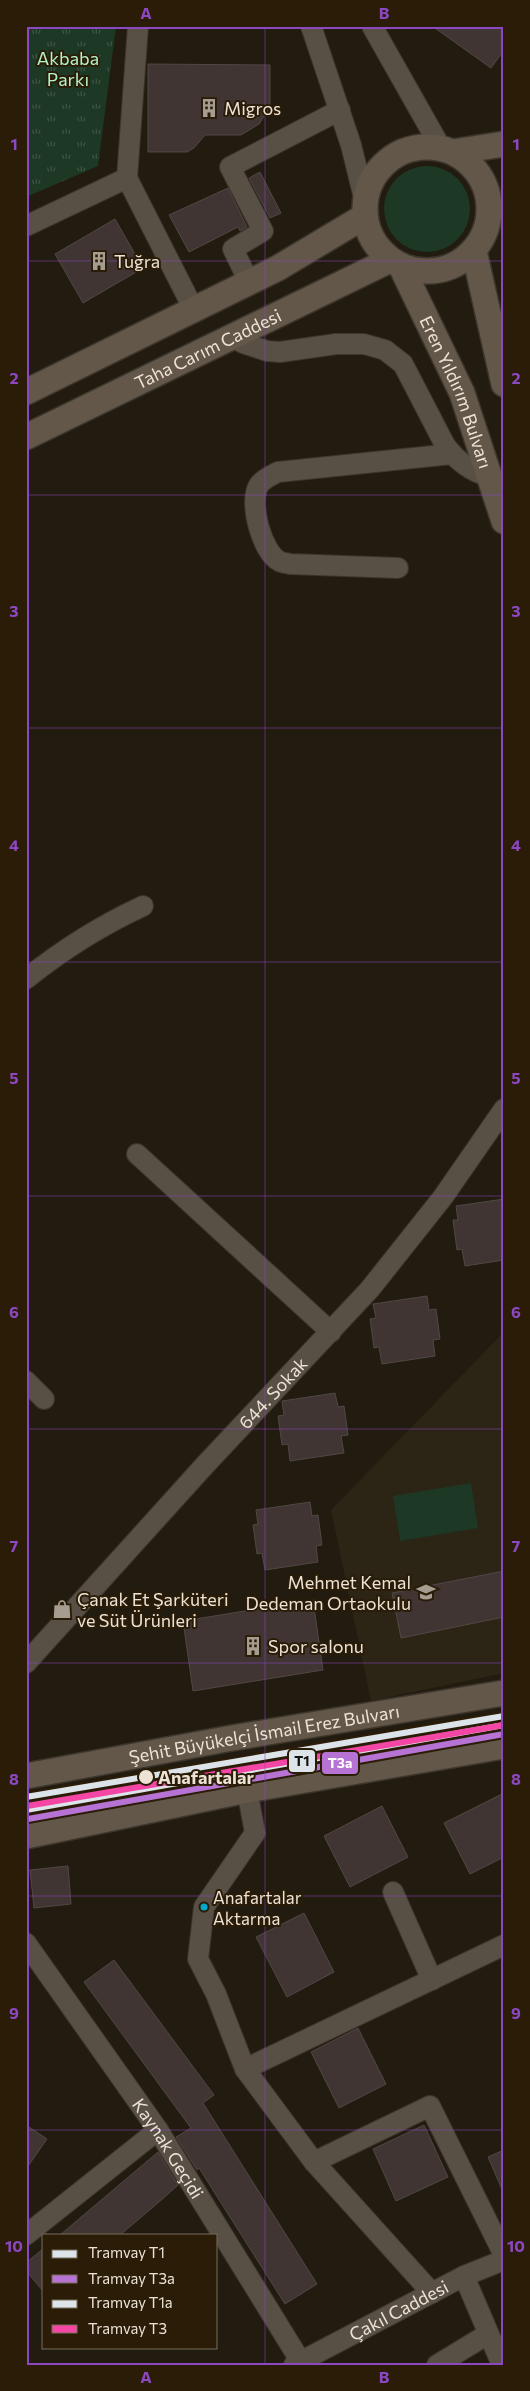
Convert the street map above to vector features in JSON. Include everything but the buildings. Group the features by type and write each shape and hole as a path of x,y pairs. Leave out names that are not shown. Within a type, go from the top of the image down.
{"main road":[{"path":"504,144 447,150 415,148 391,158 373,177 365,209 373,240 396,263 427,272 452,267 504,223"},
{"path":"447,150 474,167 487,190 490,216 477,246 504,384"},
{"path":"26,392 193,308 278,268 365,209"},
{"name":"Taha Carım Caddesi","path":"26,437 231,336 396,263"},
{"name":"Eren Yıldırım Bulvarı","path":"396,263 462,393 504,521"},
{"name":"Şehit Büyükelçi İsmail Erez Bulvarı","path":"26,1776 232,1738 504,1693"},
{"path":"26,1836 247,1790 504,1746"}],"street":[{"path":"138,26 127,178 193,308"},
{"path":"311,26 351,145 365,209"},
{"path":"372,26 447,150"},
{"path":"249,282 233,249 263,231 230,167 340,110"},
{"path":"26,226 127,178"},
{"path":"231,336 249,346 267,352 336,344 364,344 385,350 403,364 445,445 452,454 469,469 490,477"},
{"path":"398,568 290,564 279,561 269,548 259,527 256,512 256,494 259,485 278,472 452,454"},
{"path":"26,979 34,962 112,920 144,906"},
{"name":"644. Sokak","path":"26,1663 205,1465 370,1289 437,1205 504,1110"},
{"path":"137,1154 331,1332"},
{"path":"26,1381 44,1399"},
{"path":"247,1790 255,1833 204,1907 198,1959 216,1994 245,2069 314,2162 432,2293"},
{"path":"393,1892 432,1980"},
{"name":"Kaynak Geçidi","path":"26,1943 158,2130 298,2363"},
{"path":"245,2069 504,1945"},
{"path":"314,2162 430,2106 504,2255"},
{"path":"26,2235 158,2130"},
{"name":"Çakıl Caddesi","path":"298,2363 464,2276 504,2260"},
{"path":"464,2276 502,2365"},
{"path":"437,2365 488,2334"}],"shaded area":[{"name":"Mehmet Kemal Dedeman Ortaokulu","path":"504,1332 504,1673 371,1701 331,1510"}],"green space":[{"name":"Akbaba Parkı","path":"26,26 116,26 98,166 26,197"},
{"path":"427,166 443,169 451,173 463,185 467,193 470,209 467,225 463,233 451,245 443,249 427,252 411,249 403,245 391,233 387,225 384,209 387,193 391,185 403,173 411,169"},
{"path":"471,1483 478,1528 400,1541 393,1496"}],"tram line":[{"name":"T1a","path":"26,1797 504,1716"},
{"name":"T1","path":"26,1810 504,1725"},
{"name":"T3","path":"27,1806 504,1725"},
{"name":"T3a","path":"28,1819 504,1734"}],"place":[{"name":"Migros","path":"209,108"},
{"name":"Tuğra","path":"99,261"},
{"name":"Mehmet Kemal Dedeman Ortaokulu","path":"426,1592"},
{"name":"Çanak Et Şarküteri ve Süt Ürünleri","path":"62,1609"},
{"name":"Spor salonu","path":"253,1646"},
{"name":"Anafartalar","path":"146,1777"},
{"name":"Anafartalar Aktarma","path":"204,1907"}]}
